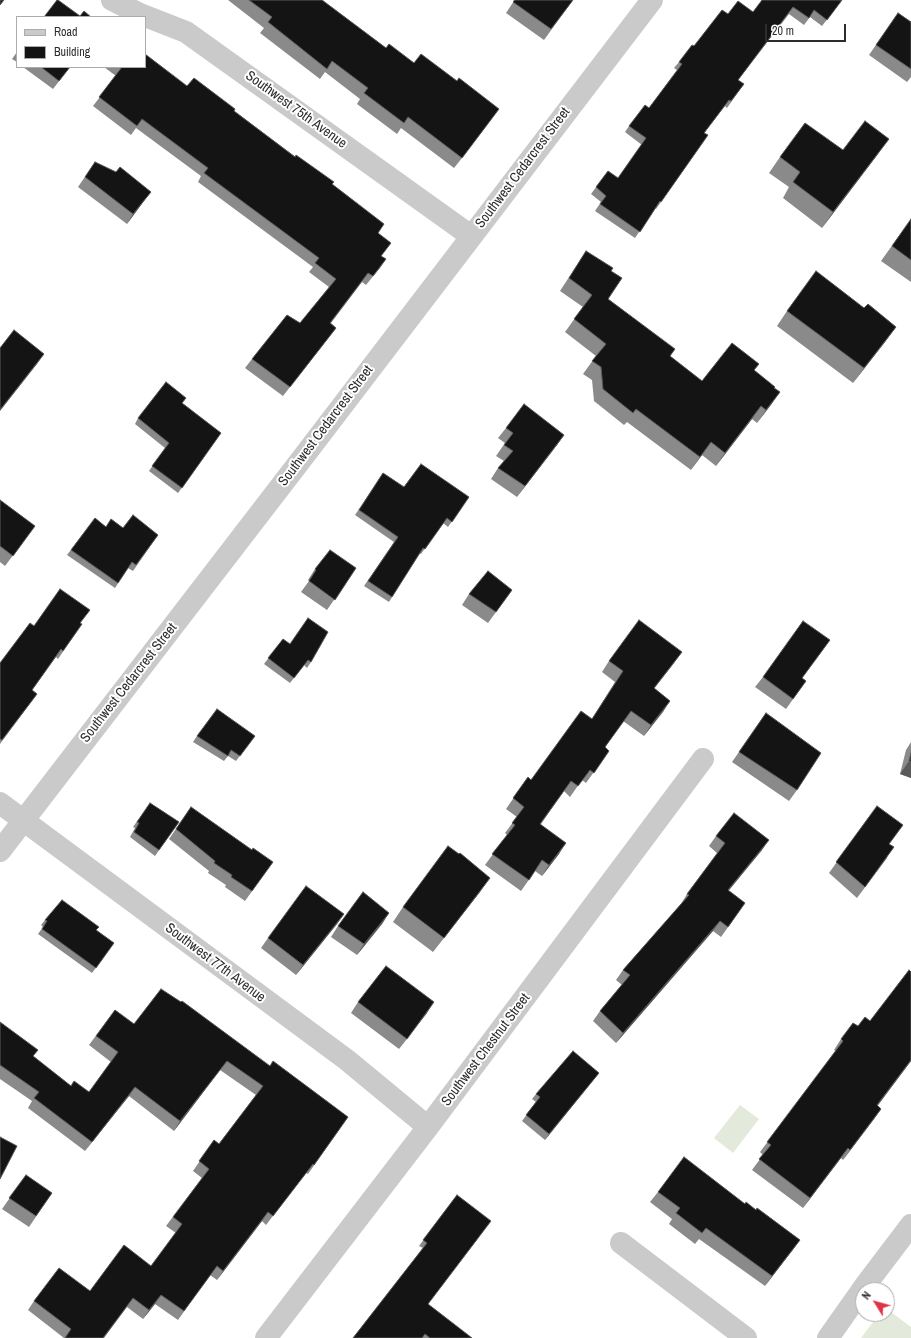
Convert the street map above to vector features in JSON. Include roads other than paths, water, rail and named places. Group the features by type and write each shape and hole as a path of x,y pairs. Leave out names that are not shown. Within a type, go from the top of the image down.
{"street":[{"name":"Southwest 75th Avenue","path":"112,0 145,16"},
{"name":"Southwest Cedarcrest Street","path":"0,851 312,446 652,0"},
{"name":"Southwest 75th Avenue","path":"146,16 186,32 471,236"},
{"name":"Southwest Chestnut Street","path":"266,1338 428,1127 703,759"},
{"name":"Southwest 77th Avenue","path":"0,803 347,1060 428,1127"},
{"path":"828,1338 911,1225"},
{"path":"621,1243 746,1338"}]}
